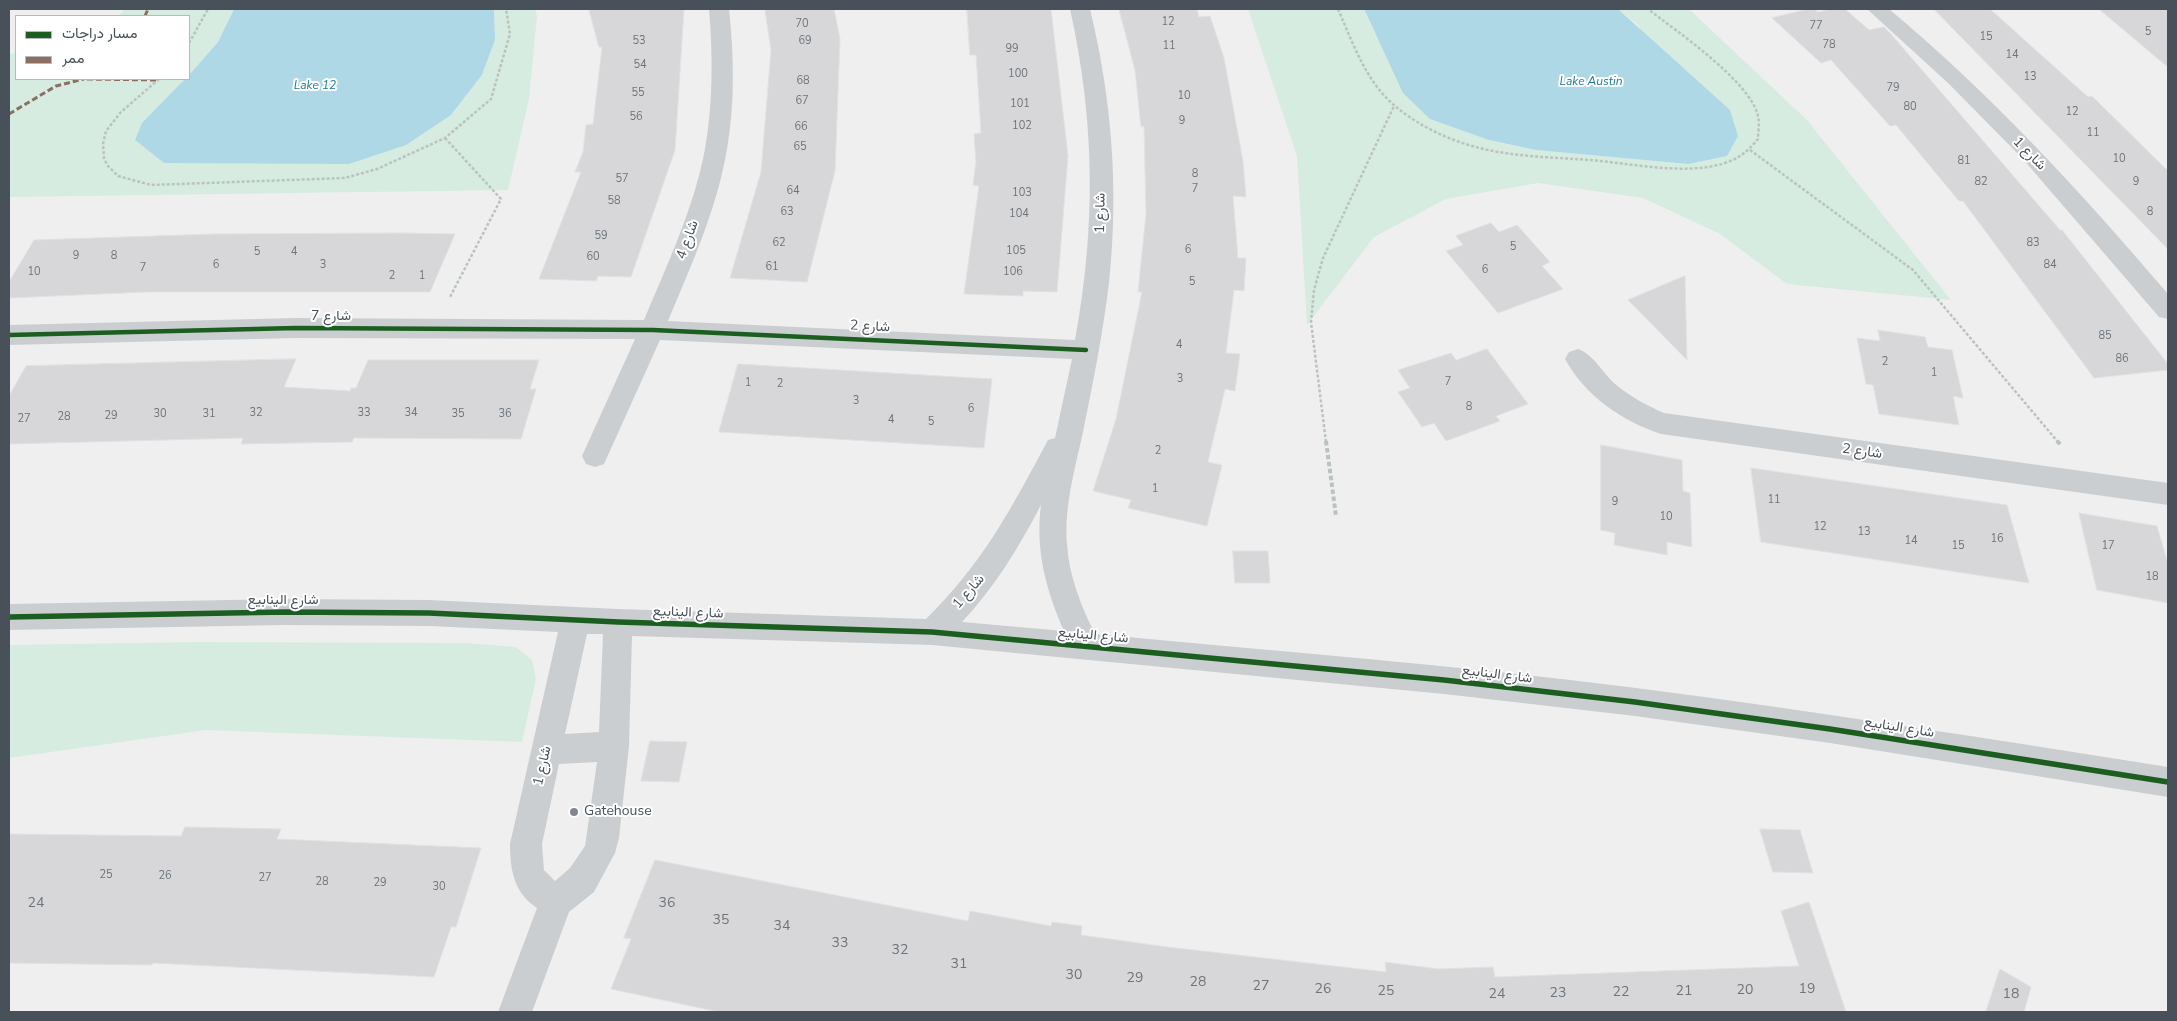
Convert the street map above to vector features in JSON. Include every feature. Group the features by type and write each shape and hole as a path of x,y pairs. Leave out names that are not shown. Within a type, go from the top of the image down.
{"street":[{"name":"شارع 4","path":"595,456 653,330 706,192 716,150 723,72 719,9"},
{"name":"شارع 1","path":"1080,9 1094,78 1102,153 1101,237 1086,350 1054,508 1053,542 1060,582 1070,615 1086,646"},
{"name":"شارع 1","path":"1877,9 1931,57 2047,172 2113,244 2168,310"},
{"name":"شارع 7","path":"9,335 296,328 653,330"},
{"name":"شارع 2","path":"653,330 1086,350"},
{"name":"شارع 2","path":"1578,360 1592,379 1611,397 1634,412 1661,423 2168,494"},
{"name":"شارع 1","path":"932,632 981,580 1006,543 1073,418"},
{"name":"شارع الينابيع","path":"9,617 295,612 429,613 618,622 932,632 1444,680 1635,702 1878,736 2168,782"},
{"name":"شارع 1","path":"556,901 537,890 526,870 526,844 530,818 547,750 575,620"},
{"path":"515,1012 556,901 582,880 599,853 604,830 614,746 618,622"},
{"path":"547,750 614,746"}],"path":[{"path":"190,41 208,9"},
{"path":"158,80 116,118 103,138 102,160 112,173 129,181 152,185 345,178 386,166 445,138 483,108 493,95 510,34 506,9"},
{"path":"1338,9 1362,64 1374,86 1394,106 1439,134 1494,151 1680,168 1713,166 1727,162 1750,150 1759,134 1758,115 1754,105 1714,62 1648,9"},
{"path":"1336,516 1312,322 1314,290 1331,238 1394,106"},
{"path":"433,328 501,199 445,138"},
{"path":"1750,150 1913,270 2094,484"}],"green space":[{"path":"124,9 234,9 218,42 190,74 190,15 120,15"},
{"path":"494,9 535,9 537,16 529,99 508,190 9,197 9,54 13,54 15,51 15,80 184,80 173,93 164,163 253,163 451,115 482,75 495,40"},
{"path":"1248,9 1364,9 1375,34 1489,140 1536,150 1688,164 1639,26 1618,9 1689,9 1807,120 1951,300 1787,284 1720,234 1643,198 1538,183 1446,199 1374,237 1307,325 1297,156"},
{"path":"198,642 465,643 516,647 532,660 536,679 522,742 206,730 9,758 9,645"}],"water":[{"name":"Lake 12","path":"234,9 494,9 495,40 482,75 451,115 406,145 349,164 164,163 135,140 142,123 184,80 190,80 190,74 218,42"},
{"name":"Lake Austin","path":"1364,9 1618,9 1730,110 1738,136 1727,156 1688,164 1536,150 1489,140 1430,119 1403,93"}],"building":[{"path":"589,9 684,9 675,150 631,277 598,276 596,281 539,279 581,172 575,172 583,152 586,125 593,124 602,47 599,47"},
{"path":"765,9 834,9 840,39 835,171 807,282 730,278 761,172 771,50"},
{"path":"967,9 1051,9 1068,156 1057,292 1023,291 1023,296 964,294 979,186 973,185 976,162 974,134 981,133 976,55 970,55"},
{"path":"1119,9 1197,9 1199,17 1210,16 1224,58 1243,161 1246,197 1233,196 1238,258 1246,258 1244,291 1234,290 1226,353 1240,354 1235,391 1225,389 1208,462 1222,465 1207,526 1128,508 1131,500 1093,491 1116,419 1142,292 1138,292 1146,214 1144,126 1141,127 1135,70"},
{"path":"1814,9 1818,12 1831,9 1845,9 1869,30 1884,27 1890,33 2060,230 2062,230 2168,364 2168,370 2094,378 1963,201 1959,201 1896,125 1890,126 1831,60 1821,63 1772,18"},
{"path":"1934,9 1990,9 2088,97 2092,96 2168,171 2168,249"},
{"path":"2099,9 2168,9 2168,67"},
{"path":"1491,223 1499,232 1517,225 1550,262 1542,266 1563,289 1498,313 1446,251 1463,245 1456,236"},
{"path":"214,234 455,234 430,292 147,292 9,298 9,282 34,240"},
{"path":"1685,276 1687,360 1628,300"},
{"path":"1878,330 1925,337 1928,347 1952,350 1963,398 1953,396 1959,425 1879,414 1873,385 1866,384 1857,338 1880,341"},
{"path":"1487,349 1528,404 1496,416 1500,421 1446,441 1434,423 1422,427 1398,392 1410,388 1398,370 1451,353 1456,360"},
{"path":"296,359 284,387 350,391 351,388 356,388 368,360 539,360 530,389 536,389 521,439 354,438 352,442 241,444 243,438 9,444 9,396 26,366"},
{"path":"738,364 992,379 984,448 719,432"},
{"path":"1601,445 1682,460 1683,491 1690,493 1692,547 1667,542 1667,555 1614,545 1615,533 1601,530"},
{"path":"1751,468 2007,505 2029,583 1761,542"},
{"path":"2079,513 2157,526 2168,564 2168,603 2097,590"},
{"path":"1233,551 1268,551 1270,583 1235,583"},
{"path":"650,741 687,742 679,782 641,781"},
{"path":"185,827 281,829 277,839 481,848 456,927 451,927 434,977 153,963 152,965 9,963 9,834 181,836"},
{"path":"1760,829 1800,830 1813,873 1773,872"},
{"path":"655,860 968,921 970,911 1051,926 1052,922 1082,926 1081,935 1168,947 1386,972 1385,962 1438,969 1493,967 1495,977 1799,966 1781,911 1809,902 1846,1012 719,1012 611,989 631,939 624,938"},
{"path":"2000,969 2031,987 2024,1012 1986,1012"}],"marked path":[{"path":"145,15 148,9"},
{"path":"9,114 56,86 80,80"}],"cycle path":[{"path":"9,335 296,328 653,330 1086,350"},
{"path":"9,617 285,612 429,613 618,622 932,632 1444,680 1635,702 1830,729 2168,782"}],"place":[{"name":"Gatehouse","path":"574,812"}]}
